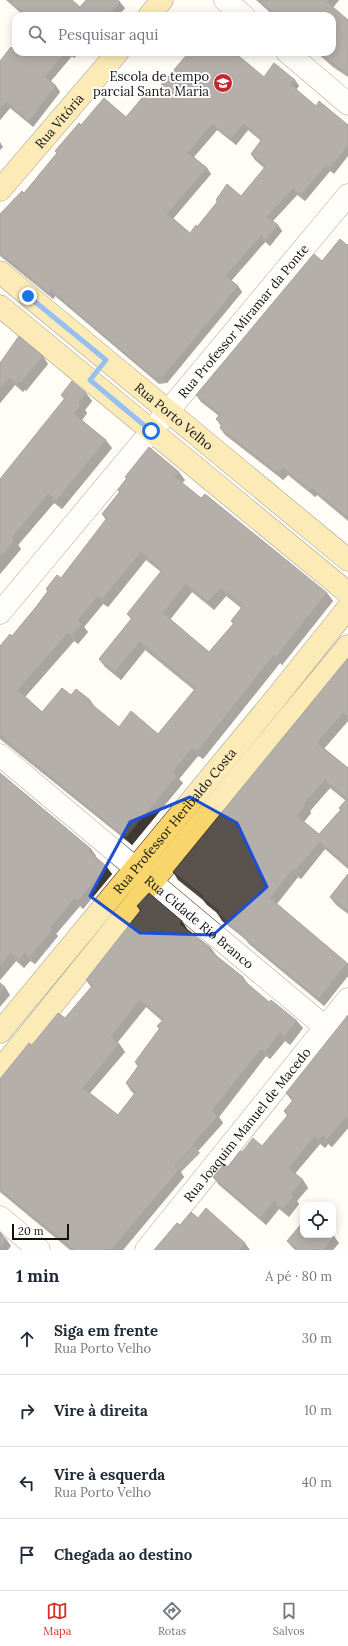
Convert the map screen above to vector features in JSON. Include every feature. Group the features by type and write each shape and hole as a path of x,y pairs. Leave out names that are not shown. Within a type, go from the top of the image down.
{"main road":[{"path":"152,12 162,0"},
{"name":"Rua Vitória","path":"0,190 115,56"},
{"name":"Rua Porto Velho","path":"0,272 348,560"},
{"path":"6,311 28,296"},
{"name":"Rua Porto Velho","path":"6,311 348,593"},
{"path":"90,380 106,360"},
{"name":"Rua Professor Heribaldo Costa","path":"0,1032 134,867 271,704 348,608"},
{"name":"Rua Professor Heribaldo Costa","path":"0,1070 152,882 348,646"}],"street":[{"path":"225,0 239,12"},
{"path":"292,56 348,104"},
{"name":"Rua Professor Miramar da Ponte","path":"0,613 348,195"},
{"name":"Rua Cidade Rio Branco","path":"0,755 325,1027"},
{"name":"Rua Joaquim Manuel de Macedo","path":"146,1250 348,999"},
{"path":"0,1217 39,1250"}],"highlighted area":[{"path":"190,797 237,823 267,887 213,935 140,933 90,896 130,822"}],"building":[{"path":"8,0 72,0 80,7 86,0 118,0 120,2 111,12 22,12"},
{"path":"259,0 329,0 327,2 348,20 348,74 324,56 336,56 336,12 272,12"},
{"path":"11,47 12,56 63,56 45,77 56,86 29,121 6,102 0,109 0,61"},
{"path":"186,56 239,56 264,77 274,63 295,80 291,85 304,96 316,106 319,101 348,125 348,145 330,168 326,165 301,195 293,189 267,217 278,225 266,240 261,236 226,276 238,286 163,377 154,378 51,290 49,293 0,253 0,214 22,191 24,193 57,153 55,151 79,123 81,125 104,98 126,117 147,92 152,96","holes":["212,124 231,139 244,124 262,139 251,154 266,166 241,196 227,184 216,200 218,201 197,227 196,225 190,233 167,214 207,168 188,153"]},
{"path":"340,239 347,245 348,244 348,518 312,488 310,490 283,468 278,473 220,428 222,424 216,419 220,414 196,395 314,254 322,261"},
{"path":"19,336 43,356 21,383 20,382 17,384 10,378 0,389 0,363"},
{"path":"72,381 86,393 79,402 81,405 74,414 106,440 56,501 48,494 12,538 15,540 0,558 0,479 65,398 61,395"},
{"path":"149,447 179,472 175,477 201,498 205,494 327,593 276,657 274,655 197,752 192,748 173,772 177,776 126,838 0,735 0,646 10,634 12,636 36,607 48,591 46,589 57,575 61,578 107,518 102,514 120,492 118,490 127,478 125,477","holes":["141,552 162,570 127,614 132,618 99,659 115,672 140,642 196,688 158,734 131,711 119,727 76,689 71,695 62,688 42,712 18,690 68,633 72,636 82,624 78,620 98,596 102,600","186,584 208,602 221,588 243,606 231,621 234,623 209,652 163,613"]},
{"path":"348,658 348,717 343,713 317,743 348,768 348,866 320,842 295,871 293,869 270,898 347,963 319,999 243,937 244,936 217,913 219,911 202,898 203,896 173,872","holes":["325,780 347,799 339,808 341,810 319,834 297,816 306,805 304,804"]},
{"path":"0,773 91,849 89,851 107,867 78,901 75,898 51,927 53,929 30,957 25,953 19,960 11,953 0,967"},
{"path":"348,874 348,911 330,897"},
{"path":"149,893 182,921 180,924 211,948 209,950 243,977 242,979 269,1002 271,1000 297,1021 284,1037 280,1033 265,1052 261,1049 212,1111 218,1116 175,1166 179,1170 111,1250 109,1248 107,1250 74,1250 0,1189 0,1079 29,1043 32,1045 58,1013 65,1018 93,985 86,980 141,910 137,906","holes":["140,1000 164,1019 157,1026 160,1028 135,1062 139,1065 126,1083 136,1092 118,1115 83,1088 119,1044 111,1037"]},
{"path":"0,983 5,987 0,994"},
{"path":"348,1015 348,1119 346,1117 327,1140 323,1136 319,1140 315,1136 289,1168 303,1180 291,1194 294,1197 283,1209 274,1201 260,1218 213,1177 224,1164 228,1167 240,1151 242,1152 253,1138 262,1146 288,1115 284,1111 294,1099 286,1093"},
{"path":"206,1208 245,1243 239,1250 154,1250 177,1223 180,1225 191,1212 198,1218"},
{"path":"300,1226 300,1238 333,1238 324,1250 298,1250 287,1241"},
{"path":"0,1234 6,1239 0,1248"}],"place":[{"name":"Escola de tempo parcial Santa Maria","path":"223,83"}],"route":[{"path":"28,296 106,360 90,380 151,431"}]}
